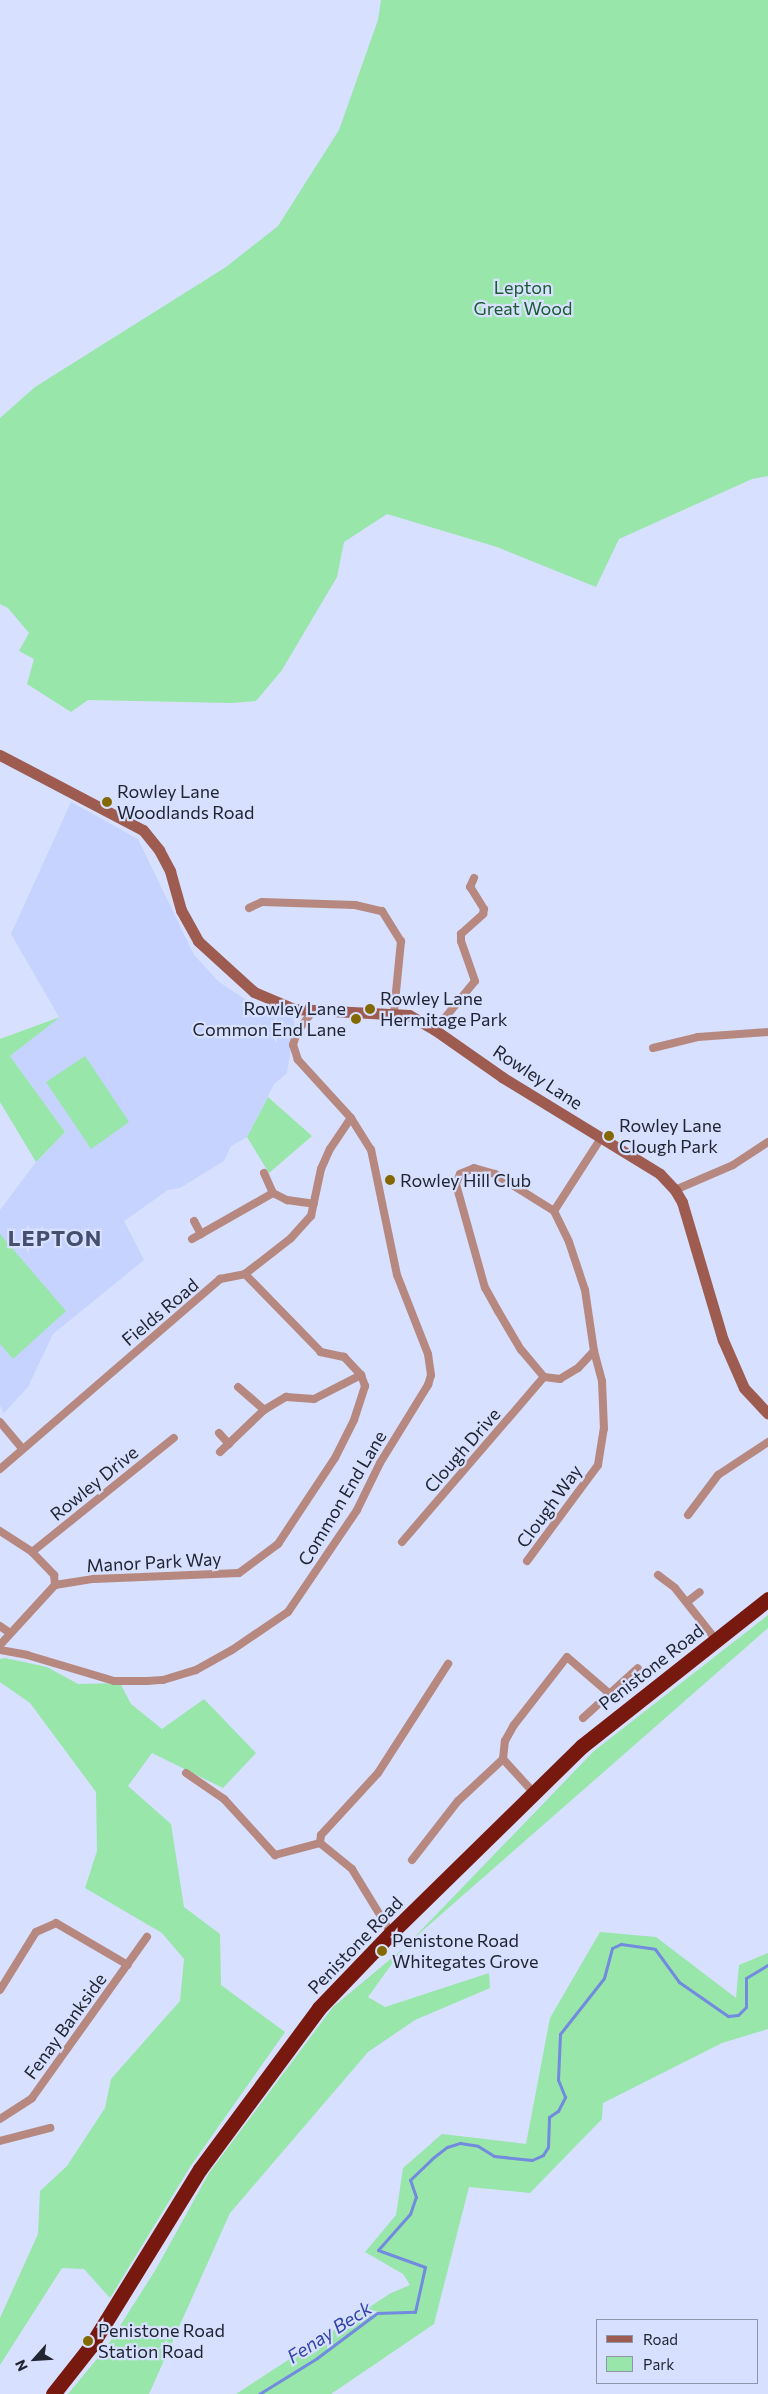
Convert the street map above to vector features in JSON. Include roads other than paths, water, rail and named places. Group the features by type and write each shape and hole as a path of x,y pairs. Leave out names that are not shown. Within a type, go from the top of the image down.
{"highway":[{"name":"Penistone Road","path":"53,2394 90,2347 200,2169 319,2008 391,1934 534,1794 630,1705 768,1599"}],"main road":[{"name":"Rowley Lane","path":"0,755 143,830 159,850 170,871 181,910 198,941 218,962 254,992 294,1009 394,1012 409,1015 435,1030 502,1077 652,1168 675,1190 686,1214 723,1340 744,1388 768,1414"}],"street":[{"path":"435,1030 475,981 461,941 461,934 483,914 484,909 470,887 474,878"},
{"path":"249,908 262,902 355,905 382,911 402,942 394,1012"},
{"name":"Common End Lane","path":"0,1650 27,1655 114,1681 163,1680 198,1670 277,1622 288,1612 357,1510 380,1463 428,1385 431,1367 392,1256 379,1174 371,1150 351,1118 298,1060 293,1045 297,1032 313,1011"},
{"path":"653,1048 698,1037 768,1032"},
{"name":"Fields Road","path":"0,1469 220,1280 245,1274 291,1238 311,1216 327,1155 351,1118"},
{"path":"594,1351 578,1368 560,1378 544,1378 522,1350 485,1288 456,1184 460,1174 474,1168 495,1174 554,1211 601,1138"},
{"path":"675,1190 733,1165 768,1142"},
{"path":"264,1173 273,1193 287,1200 314,1204"},
{"path":"192,1239 273,1193"},
{"name":"Clough Way","path":"527,1561 598,1465 604,1429 602,1382 594,1351 585,1290 569,1242 554,1211"},
{"path":"194,1221 201,1234"},
{"path":"220,1452 264,1410 286,1397 314,1399 361,1375 344,1357 321,1352 245,1274"},
{"name":"Manor Park Way","path":"55,1585 94,1578 239,1573 278,1544 334,1458 354,1420 365,1386 361,1375"},
{"name":"Clough Drive","path":"402,1542 544,1378"},
{"path":"238,1387 264,1410"},
{"path":"0,1422 23,1449"},
{"path":"219,1434 229,1444"},
{"name":"Rowley Drive","path":"32,1552 174,1438"},
{"path":"688,1515 718,1475 768,1442"},
{"path":"0,1531 32,1552 54,1575 55,1585 0,1645"},
{"path":"658,1575 686,1602 716,1640"},
{"path":"686,1602 700,1592"},
{"path":"0,1626 10,1633"},
{"path":"412,1860 458,1801 503,1759 505,1741 514,1725 567,1657 610,1694"},
{"path":"320,1843 320,1835 378,1773 448,1664"},
{"path":"583,1718 638,1668"},
{"path":"503,1759 534,1794"},
{"path":"186,1773 224,1799 275,1856 320,1843"},
{"path":"320,1843 352,1869 391,1934"},
{"name":"Fenay Bankside","path":"0,1990 36,1932 56,1923 128,1965"},
{"name":"Fenay Bankside","path":"0,2119 32,2098 147,1937"},
{"path":"0,2140 50,2128"}],"waterway":[{"name":"Fenay Beck","path":"259,2394 317,2358 377,2313 415,2312 425,2267 378,2250 410,2214 416,2197 410,2180 434,2157 447,2147 460,2143 478,2146 494,2156 532,2160 543,2155 548,2147 549,2117 558,2111 565,2097 558,2080 560,2034 604,1978 612,1948 621,1944 655,1949 679,1982 728,2016 738,2015 746,2007 746,1978 768,1965"}],"place":[{"name":"Rowley Lane Woodlands Road","path":"107,802"},
{"name":"Rowley Lane Hermitage Park","path":"370,1009"},
{"name":"Rowley Lane Common End Lane","path":"356,1019"},
{"name":"Rowley Lane Clough Park","path":"609,1136"},
{"name":"Rowley Hill Club","path":"390,1180"},
{"name":"Penistone Road Whitegates Grove","path":"382,1951"},
{"name":"Penistone Road Station Road","path":"88,2341"}],"district":[{"name":"LEPTON","path":"55,1238"}],"park label":[{"name":"Lepton Great Wood","path":"523,298"}]}
